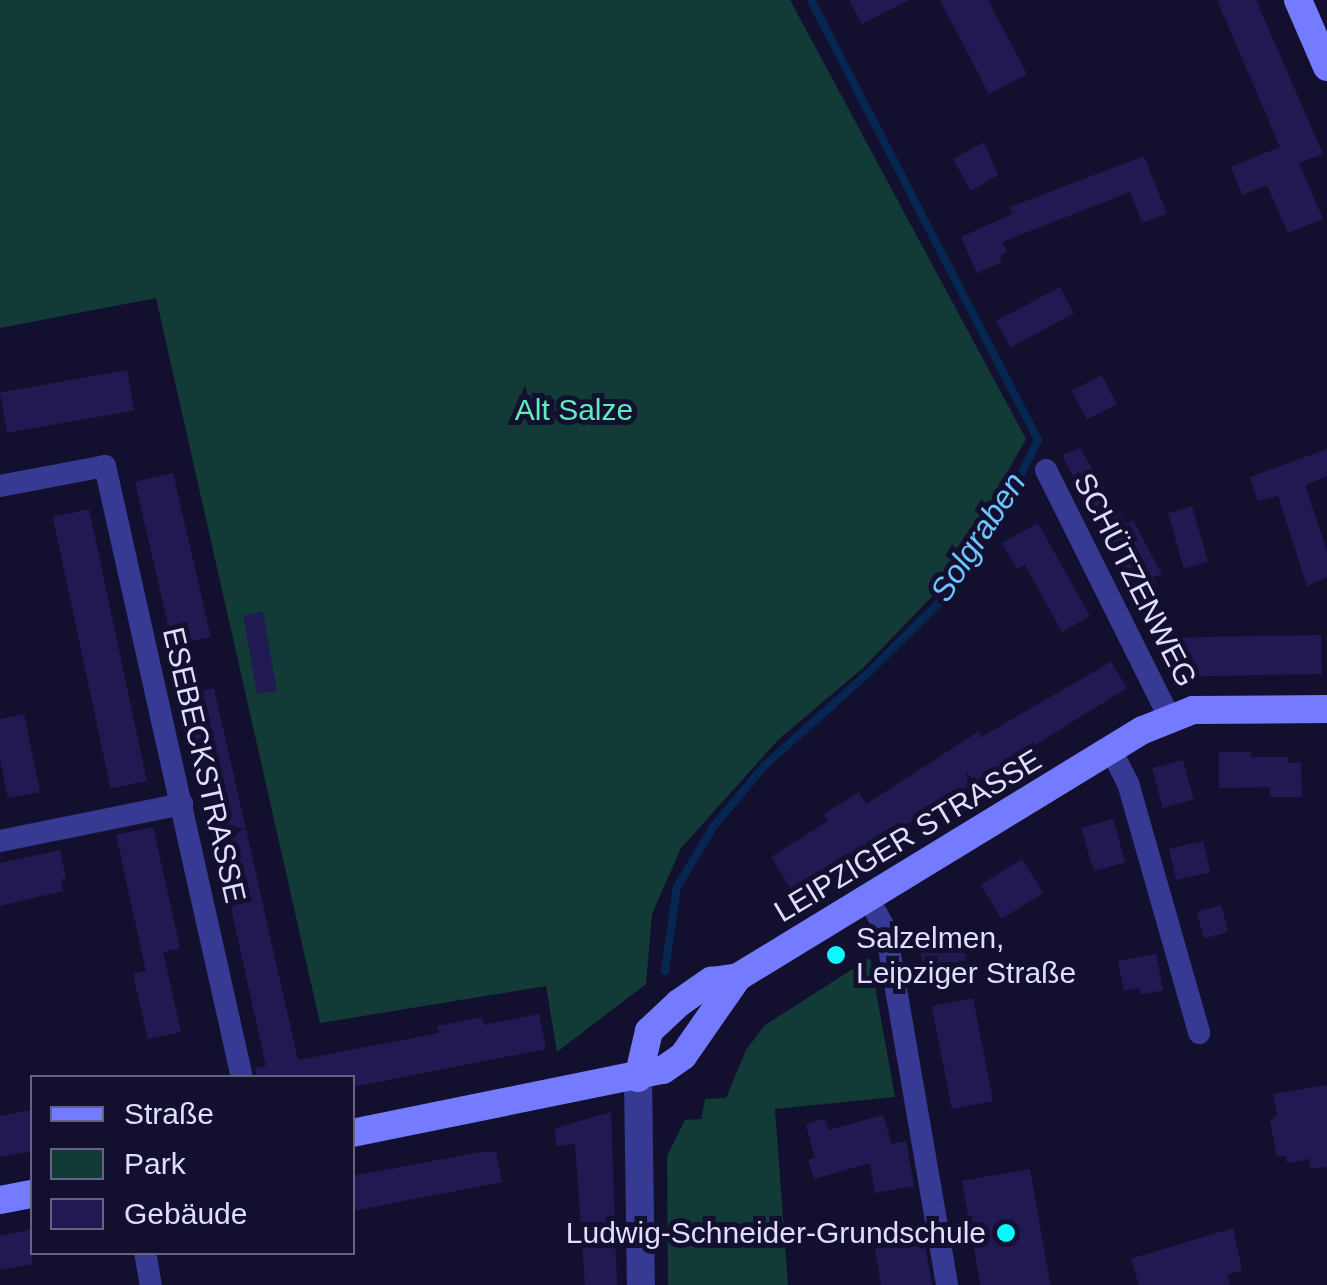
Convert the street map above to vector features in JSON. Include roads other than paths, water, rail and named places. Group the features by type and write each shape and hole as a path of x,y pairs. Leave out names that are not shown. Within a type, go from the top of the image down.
{"main road":[{"path":"1298,0 1327,67"},
{"name":"LEIPZIGER STRASSE","path":"638,1078 644,1041 654,1022 712,981 738,977 1170,716 1217,708 1327,709"},
{"name":"LEIPZIGER STRASSE","path":"355,1132 663,1070 683,1056 738,977"},
{"path":"0,1200 30,1194"}],"street":[{"name":"ESEBECKSTRASSE","path":"0,486 105,466 241,1075"},
{"name":"SCHÜTZENWEG","path":"1046,470 1170,716"},
{"path":"1111,750 1128,782 1199,1033"},
{"path":"0,841 182,804"},
{"path":"868,898 888,942 947,1285"},
{"path":"638,1078 641,1285"},
{"path":"146,1255 151,1285"}],"waterway":[{"name":"Solgraben","path":"665,971 677,887 713,827 764,766 868,673 949,593 1003,511 1038,440 811,0"}],"place":[{"name":"Salzelmen, Leipziger Straße","path":"836,955"},
{"name":"Ludwig-Schneider-Grundschule","path":"1006,1233"}],"park label":[{"name":"Alt Salze","path":"574,410"}]}
